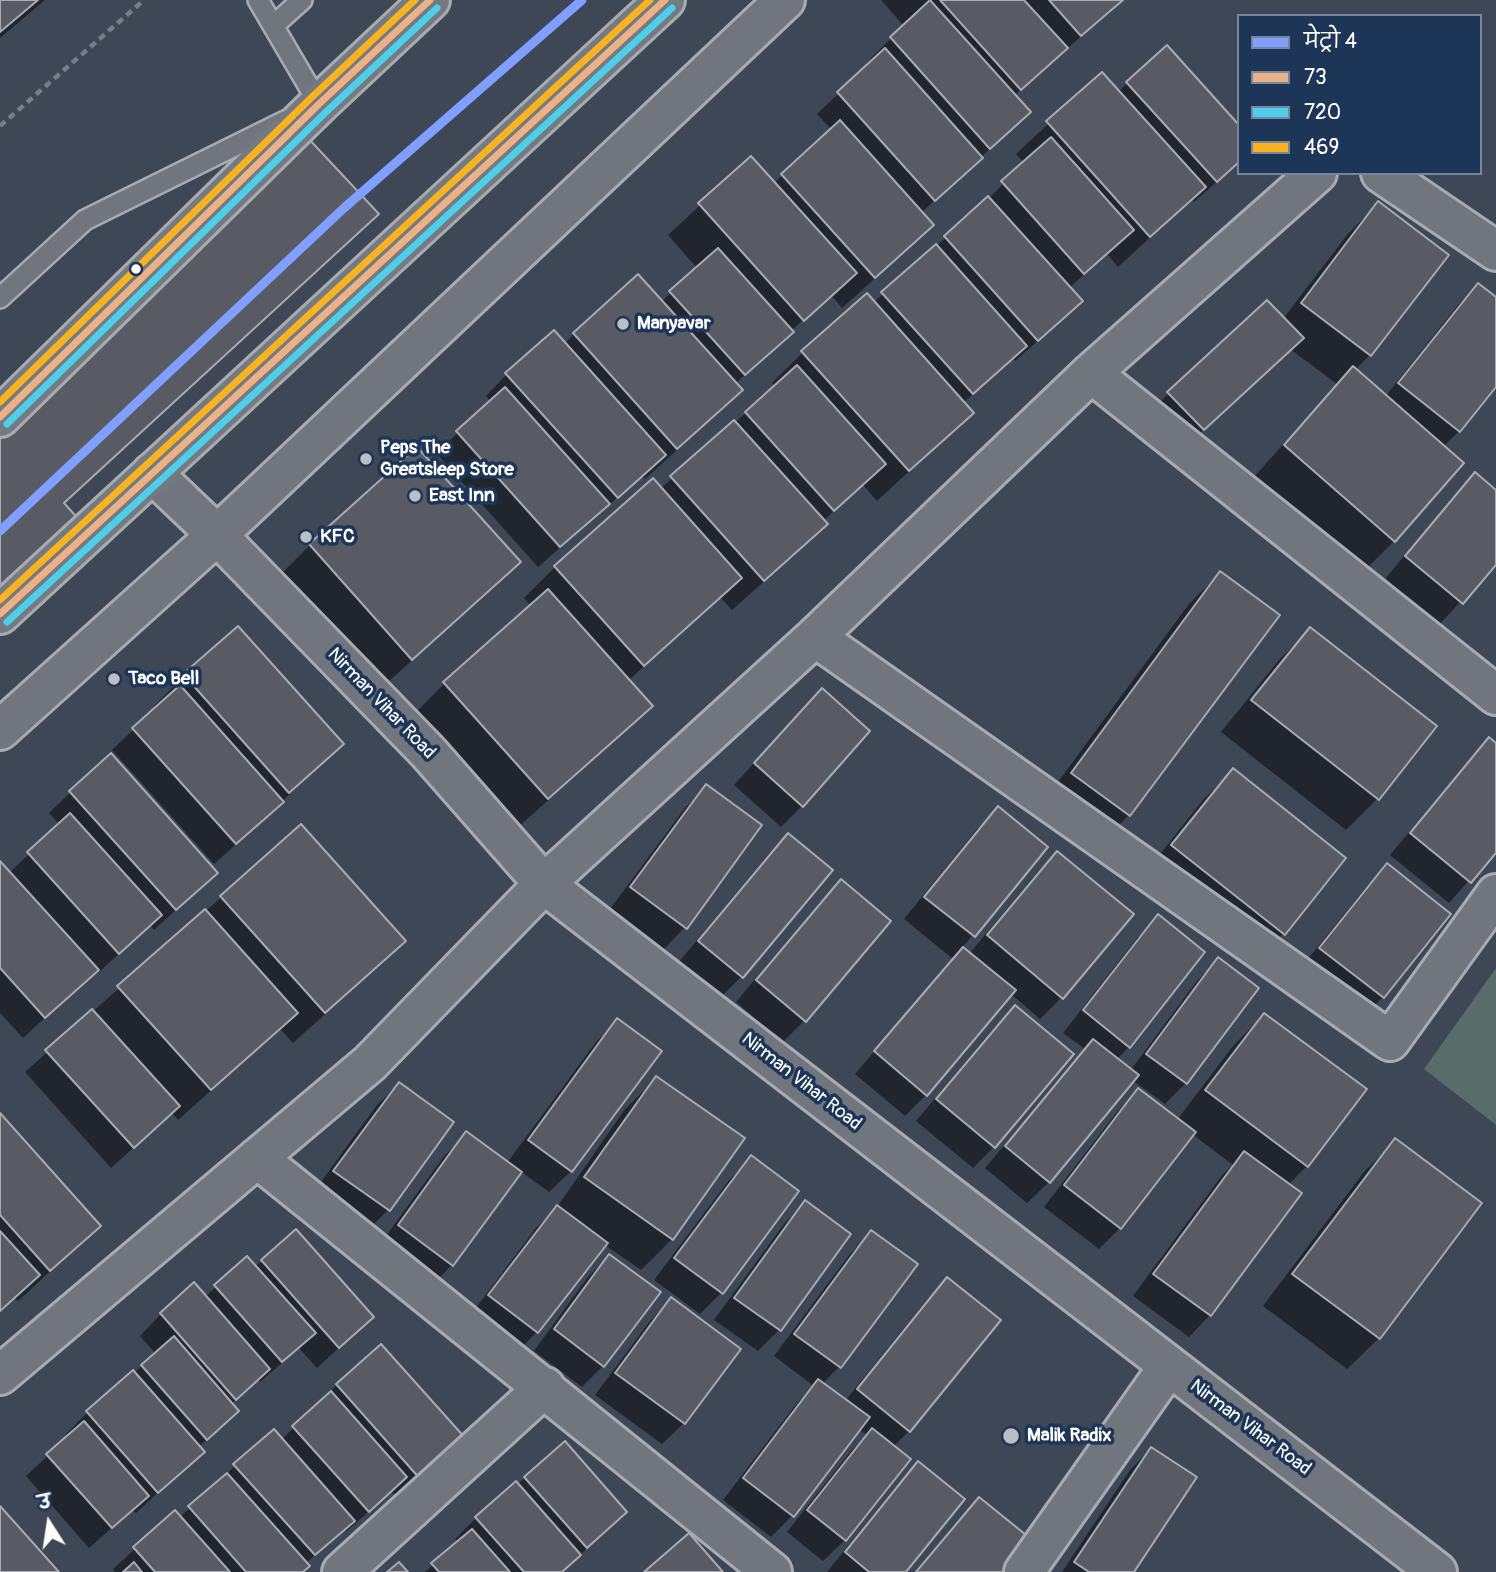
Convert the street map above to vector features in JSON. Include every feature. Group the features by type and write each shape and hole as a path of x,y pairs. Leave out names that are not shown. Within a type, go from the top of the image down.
{"main road":[{"path":"0,417 319,104 430,0"},
{"path":"0,614 665,0"}],"street":[{"path":"0,730 217,535 785,0"},
{"path":"0,1375 370,1063 544,884 816,637 1091,373 1315,175"},
{"path":"1384,175 1496,251"},
{"path":"1091,373 1496,695"},
{"name":"Nirman Vihar Road","path":"152,473 217,535 428,752 544,884 1437,1572"},
{"path":"816,637 1390,1041 1496,894"},
{"path":"257,1158 772,1572"},
{"path":"1024,1572 1169,1366"},
{"path":"341,1572 545,1387"}],"lane":[{"path":"0,298 85,220 319,104 258,0"},
{"path":"273,26 302,0"}],"path":[{"path":"0,126 144,0"}],"green space":[{"path":"1496,968 1496,1125 1424,1069"}],"building":[{"path":"0,0 38,0 0,32"},
{"path":"930,0 1031,112 990,149 890,37"},
{"path":"940,0 1024,0 1068,48 1021,90"},
{"path":"1049,0 1123,0 1081,36"},
{"path":"1167,45 1237,123 1237,164 1217,182 1126,82"},
{"path":"885,48 983,158 935,201 837,92"},
{"path":"1102,72 1206,187 1150,237 1046,121"},
{"path":"840,120 934,225 875,278 781,174"},
{"path":"292,121 379,214 64,503 91,533 0,616 0,389"},
{"path":"1051,137 1134,230 1084,274 1001,181"},
{"path":"751,156 857,273 804,321 698,203"},
{"path":"988,196 1083,301 1038,341 944,236"},
{"path":"1378,201 1449,255 1371,356 1301,303"},
{"path":"936,244 1027,346 973,394 881,292"},
{"path":"718,248 794,332 745,375 669,291"},
{"path":"638,274 743,390 677,449 573,333"},
{"path":"1478,283 1496,297 1496,387 1460,432 1398,383"},
{"path":"867,293 974,413 909,471 801,351"},
{"path":"1267,300 1304,338 1204,430 1167,392"},
{"path":"554,330 666,455 618,498 505,373"},
{"path":"797,365 886,464 834,511 745,412"},
{"path":"1353,366 1464,463 1395,542 1284,445"},
{"path":"505,387 610,504 560,547 456,431"},
{"path":"734,420 828,524 764,581 670,476"},
{"path":"417,447 521,562 412,660 309,544"},
{"path":"1475,472 1496,490 1496,565 1463,604 1405,556"},
{"path":"653,478 742,578 644,666 554,566"},
{"path":"1220,571 1280,615 1130,816 1071,773"},
{"path":"548,589 653,706 548,799 443,682"},
{"path":"238,626 344,744 289,793 183,674"},
{"path":"1310,627 1437,726 1379,800 1251,700"},
{"path":"180,685 284,802 236,844 132,728"},
{"path":"822,688 870,731 803,807 754,763"},
{"path":"1489,737 1496,743 1496,853 1471,883 1410,833"},
{"path":"111,753 218,873 176,910 69,791"},
{"path":"1233,768 1346,858 1285,935 1171,845"},
{"path":"706,784 762,825 687,929 630,887"},
{"path":"998,806 1048,847 975,937 924,897"},
{"path":"70,813 162,915 119,954 27,852"},
{"path":"301,824 406,941 325,1013 220,896"},
{"path":"788,833 833,870 743,978 698,941"},
{"path":"1057,851 1134,914 1063,999 987,935"},
{"path":"0,861 99,970 45,1018 0,968"},
{"path":"1387,863 1451,914 1384,998 1319,948"},
{"path":"841,879 891,921 806,1022 756,980"},
{"path":"205,909 298,1013 211,1090 117,986"},
{"path":"1158,914 1205,952 1130,1048 1083,1010"},
{"path":"963,947 1016,990 927,1096 874,1051"},
{"path":"1218,957 1259,988 1187,1084 1146,1054"},
{"path":"1015,1005 1074,1054 995,1148 936,1099"},
{"path":"92,1009 180,1106 134,1148 45,1050"},
{"path":"1264,1013 1367,1089 1308,1167 1205,1090"},
{"path":"617,1018 662,1051 572,1172 528,1140"},
{"path":"1093,1039 1139,1075 1050,1183 1005,1146"},
{"path":"656,1076 745,1138 673,1240 584,1177"},
{"path":"399,1082 454,1122 390,1211 333,1171"},
{"path":"1138,1088 1196,1132 1121,1229 1064,1185"},
{"path":"0,1113 101,1226 50,1271 0,1215"},
{"path":"466,1131 522,1172 453,1266 398,1225"},
{"path":"1395,1138 1482,1203 1380,1339 1292,1274"},
{"path":"1244,1151 1302,1193 1211,1316 1153,1274"},
{"path":"751,1155 799,1191 723,1294 674,1258"},
{"path":"805,1200 851,1234 781,1331 734,1298"},
{"path":"557,1205 608,1243 538,1333 488,1295"},
{"path":"296,1229 374,1317 339,1348 261,1260"},
{"path":"871,1230 918,1264 841,1368 794,1334"},
{"path":"0,1231 40,1275 0,1311"},
{"path":"609,1254 661,1292 604,1367 554,1329"},
{"path":"247,1256 316,1333 282,1362 214,1285"},
{"path":"947,1277 1001,1320 910,1432 857,1389"},
{"path":"194,1282 270,1369 236,1400 160,1313"},
{"path":"671,1297 741,1349 685,1424 615,1373"},
{"path":"174,1336 239,1411 207,1440 141,1365"},
{"path":"381,1344 467,1440 421,1480 336,1384"},
{"path":"133,1370 205,1452 158,1493 86,1411"},
{"path":"818,1379 870,1417 794,1517 743,1478"},
{"path":"331,1391 407,1477 369,1512 292,1426"},
{"path":"84,1421 149,1496 112,1528 46,1454"},
{"path":"872,1428 911,1459 846,1541 807,1510"},
{"path":"274,1429 355,1521 315,1555 233,1464"},
{"path":"565,1441 627,1512 587,1548 524,1477"},
{"path":"1151,1447 1197,1477 1134,1572 1089,1572 1074,1562"},
{"path":"918,1461 965,1499 906,1572 869,1572 845,1552"},
{"path":"227,1473 310,1566 303,1572 246,1572 188,1506"},
{"path":"516,1481 581,1555 562,1572 524,1572 475,1517"},
{"path":"979,1497 1031,1539 1003,1572 916,1572"},
{"path":"0,1506 59,1572 0,1572"},
{"path":"175,1510 230,1572 155,1572 133,1547"},
{"path":"472,1529 510,1572 439,1572 431,1563"},
{"path":"689,1533 723,1572 644,1572"},
{"path":"134,1562 142,1572 123,1572"},
{"path":"399,1562 408,1572 387,1572"}],"metro line":[{"name":"4","path":"0,531 344,208 582,0"}],"transit line":[{"name":"469","path":"0,402 415,0"},
{"name":"73","path":"0,417 319,104 430,0"},
{"name":"469","path":"0,600 650,0"},
{"name":"73","path":"0,614 665,0"},
{"name":"720","path":"7,424 326,112 437,8"},
{"name":"720","path":"7,622 672,8"}],"place":[{"name":"Manyavar","path":"623,324"},
{"name":"Peps The Greatsleep Store","path":"366,459"},
{"name":"East Inn","path":"415,496"},
{"name":"KFC","path":"306,537"},
{"name":"Taco Bell","path":"114,679"},
{"name":"Malik Radix","path":"1011,1436"}]}
